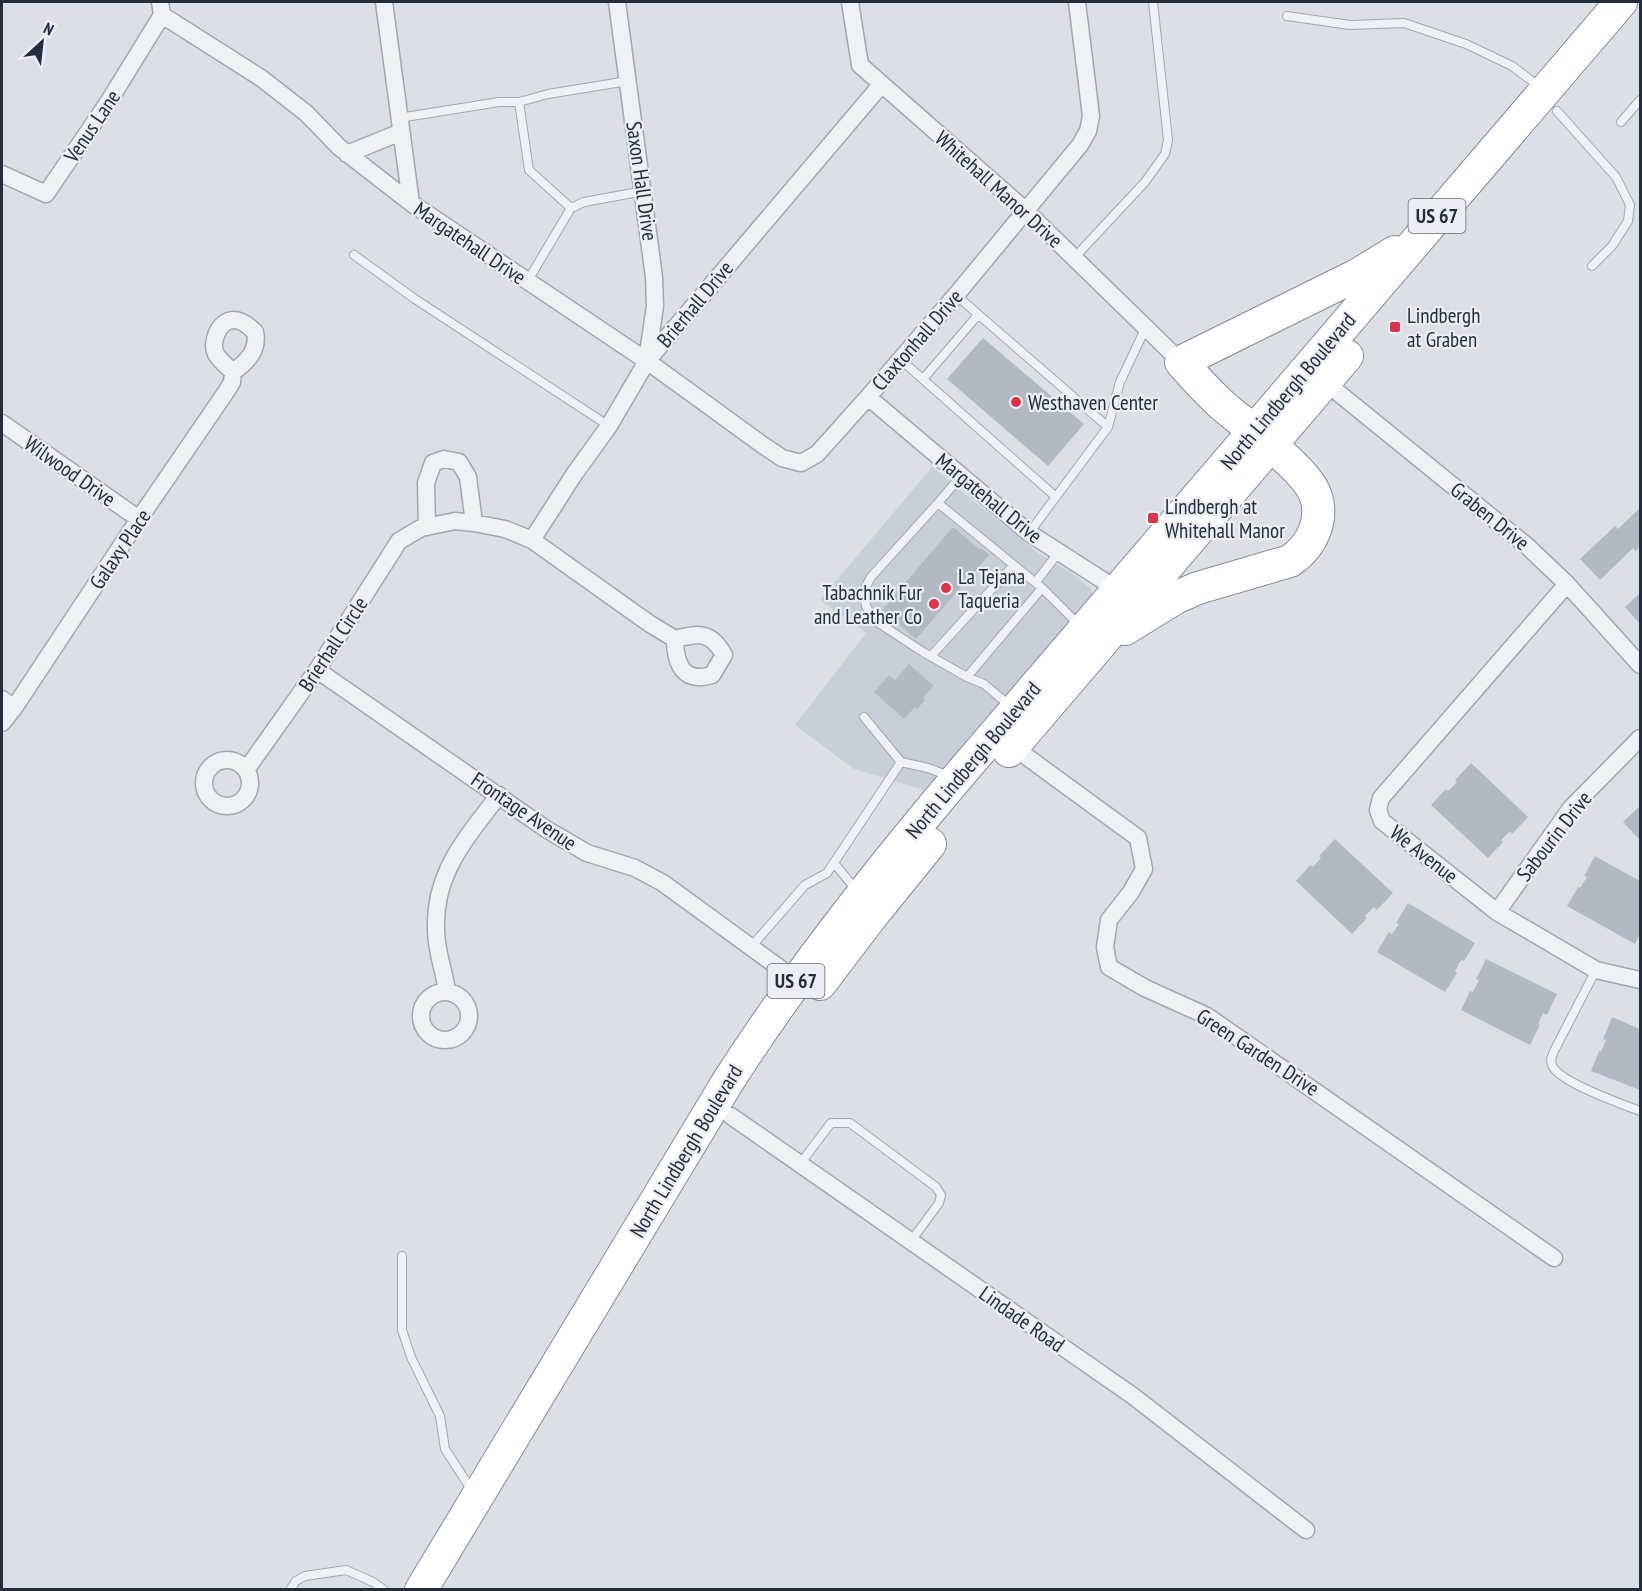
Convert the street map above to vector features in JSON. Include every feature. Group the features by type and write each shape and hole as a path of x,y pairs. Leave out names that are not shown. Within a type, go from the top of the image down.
{"highway":[{"name":"North Lindbergh Boulevard","path":"421,1590 756,1037 860,895 1015,710 1092,637 1118,590 1262,439 1325,382 1551,101 1621,2"},
{"name":"North Lindbergh Boulevard","path":"446,1590 731,1116 763,1065 834,965 908,870 1012,746 1092,637 1262,439 1419,238 1551,101 1641,13"},
{"path":"1092,637 1177,597 1230,578 1273,567 1290,561 1302,553 1314,534 1318,507 1315,494 1301,473 1219,402 1181,362 1359,274 1419,238"}],"street":[{"path":"384,2 411,203"},
{"name":"Saxon Hall Drive","path":"617,2 654,277 655,306 647,361"},
{"name":"Whitehall Manor Drive","path":"850,2 860,65 1026,211 1181,362"},
{"name":"Claxtonhall Drive","path":"801,463 817,454 868,397 1080,145 1088,131 1091,116 1077,2"},
{"name":"Margatehall Drive","path":"161,8 261,78 306,113 347,153 411,203 647,361 764,446 782,458 801,463"},
{"name":"Venus Lane","path":"2,174 46,194 109,101 161,8"},
{"name":"Brierhall Drive","path":"532,540 575,473 609,426 647,361 882,85"},
{"path":"347,153 400,125"},
{"name":"Galaxy Place","path":"2,723 8,704 228,389 232,382 233,372"},
{"name":"Graben Drive","path":"1325,382 1527,546 1567,584 1641,665"},
{"name":"Margatehall Drive","path":"868,397 1029,533 1118,590"},
{"name":"Wilwood Drive","path":"2,423 139,519"},
{"path":"427,526 426,483 433,464 444,459 459,462 468,477 474,523"},
{"name":"Brierhall Circle","path":"246,770 316,670 399,541 427,526 455,521 474,523 505,529 532,540 650,624 675,639"},
{"name":"We Avenue","path":"1567,584 1381,798 1378,810 1382,821 1497,912 1596,970 1641,980"},
{"name":"Frontage Avenue","path":"316,670 499,795 546,830 587,853 635,868 663,883 796,980"},
{"name":"Sabourin Drive","path":"1497,912 1571,808 1641,738"},
{"name":"Green Garden Drive","path":"1012,746 1138,838 1144,869 1131,892 1109,920 1105,947 1109,967 1145,988 1207,1016 1554,1257"},
{"path":"447,992 437,944 436,921 440,890 455,854 499,795"},
{"name":"Lindade Road","path":"731,1116 1134,1396 1306,1530"}],"lane":[{"path":"1075,257 1145,182 1165,154 1168,140 1153,2"},
{"path":"1287,16 1350,25 1404,23 1466,44 1512,66 1551,101 1616,177 1630,205 1628,221 1612,246 1592,266"},
{"path":"400,125 499,102 519,102 548,94 628,81"},
{"path":"1621,122 1641,100"},
{"path":"519,102 530,170 571,208"},
{"path":"527,282 571,208 584,202 644,191"},
{"path":"354,255 415,299 609,426"},
{"path":"956,295 1108,428"},
{"path":"922,379 978,315"},
{"path":"1029,533 1108,428 1120,382 1146,327"},
{"path":"900,358 1056,497"},
{"path":"961,476 871,577 864,590 866,606 874,620 967,677 984,684 1015,710"},
{"path":"938,503 1039,585 1092,637"},
{"path":"967,677 1039,585 1058,553"},
{"path":"931,656 1014,565"},
{"path":"864,717 901,762 928,768 956,779"},
{"path":"751,947 805,885 827,873 901,762"},
{"path":"834,863 860,895"},
{"path":"1596,970 1554,1051 1551,1059 1552,1065 1555,1071 1576,1085 1641,1111"},
{"path":"800,1164 831,1123 850,1123 936,1187 941,1195 939,1203 911,1241"},
{"path":"402,1256 402,1330 411,1357 440,1416 445,1449 476,1497"},
{"path":"290,1590 296,1581 304,1576 346,1570 373,1582 384,1590"}],"shaded area":[{"path":"932,467 1038,553 1076,576 1091,589 1094,598 924,790 854,769 795,725 866,633 820,600"}],"building":[{"name":"Westhaven Center","path":"983,338 1084,424 1048,466 947,379"},
{"path":"1640,508 1640,546 1636,551 1633,548 1600,580 1580,559 1615,526 1618,529"},
{"path":"953,527 989,555 916,639 882,610"},
{"path":"1640,593 1640,624 1625,607"},
{"path":"909,664 934,686 917,709 915,707 904,719 874,692 889,675 895,680"},
{"path":"1471,763 1528,817 1512,834 1510,831 1501,840 1503,842 1488,858 1431,805 1446,789 1448,791 1457,782 1455,780"},
{"path":"1640,806 1640,837 1639,839 1623,822"},
{"path":"1335,839 1393,893 1377,910 1374,907 1365,916 1367,918 1352,934 1296,881 1310,865 1313,867 1321,858 1319,856"},
{"path":"1595,856 1640,881 1640,934 1635,944 1567,906 1587,877 1584,876"},
{"path":"1408,903 1475,943 1464,961 1461,960 1455,971 1457,973 1445,992 1377,952 1389,932 1392,934 1399,924 1396,923"},
{"path":"1486,959 1557,994 1547,1015 1543,1013 1530,1045 1461,1010 1470,991 1473,992 1479,980 1476,979"},
{"path":"1612,1017 1640,1029 1640,1090 1591,1071 1606,1040 1603,1039"}],"place":[{"name":"Lindbergh at Graben","path":"1395,327"},
{"name":"Westhaven Center","path":"1016,402"},
{"name":"Lindbergh at Whitehall Manor","path":"1153,518"},
{"name":"La Tejana Taqueria","path":"946,588"},
{"name":"Tabachnik Fur and Leather Co","path":"934,604"}]}
